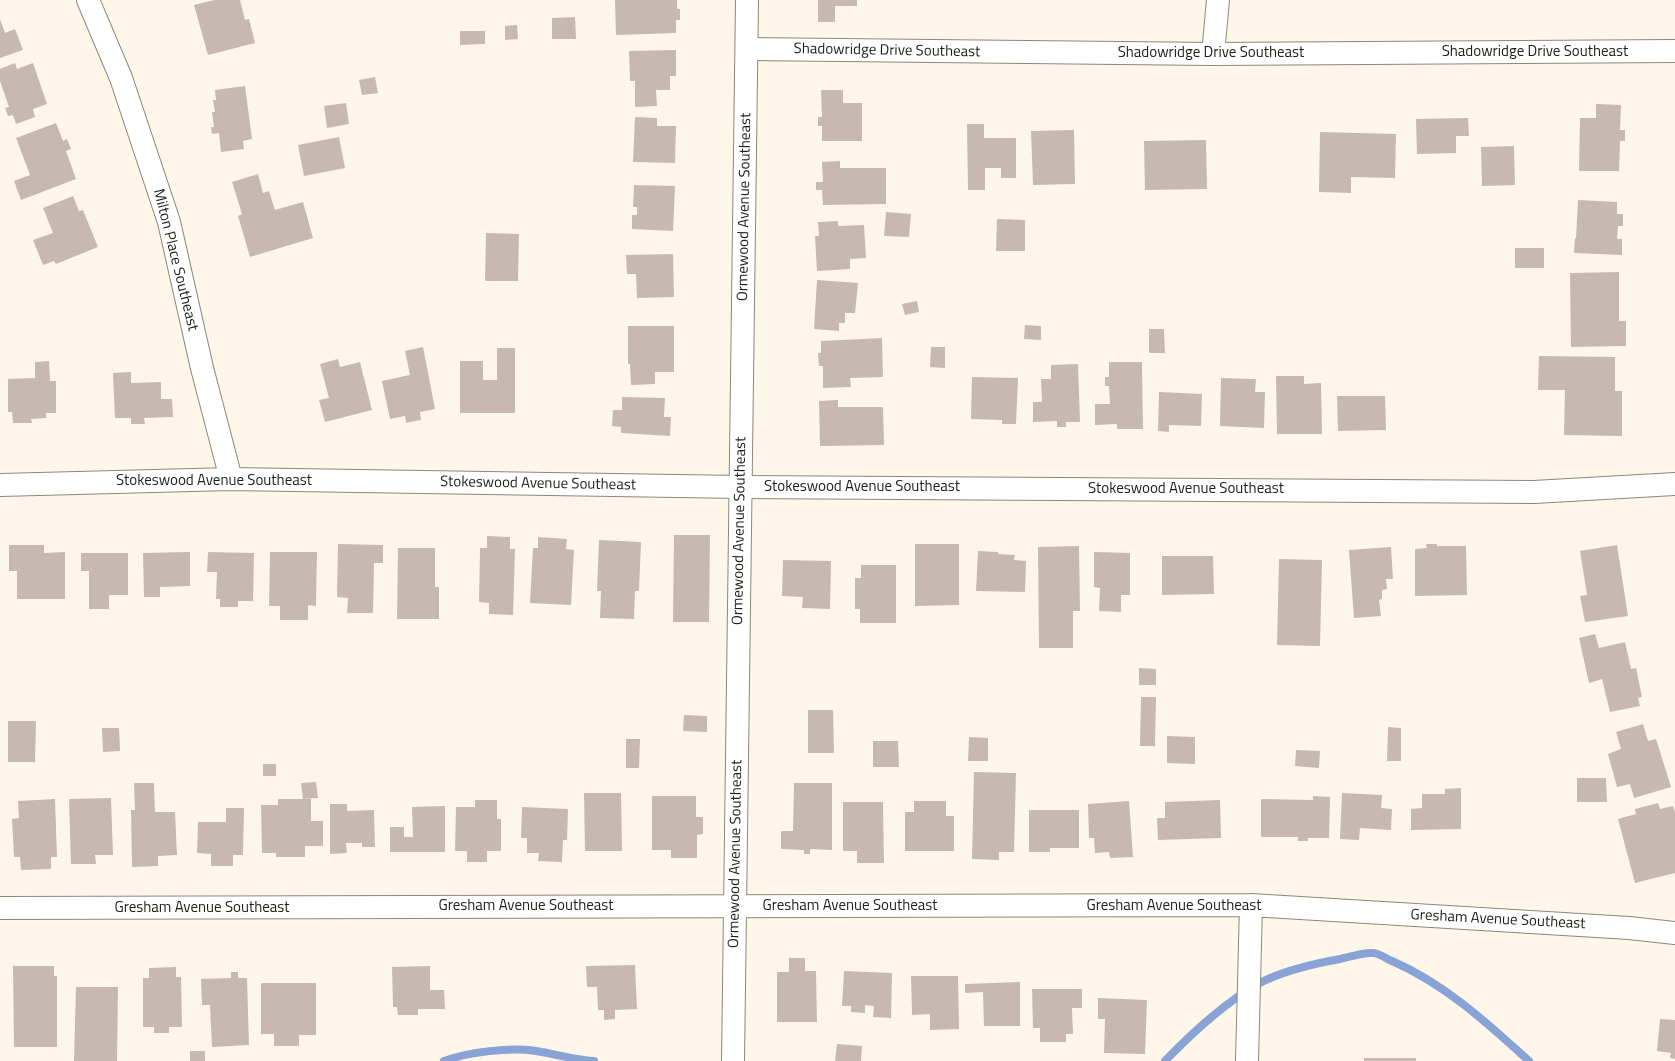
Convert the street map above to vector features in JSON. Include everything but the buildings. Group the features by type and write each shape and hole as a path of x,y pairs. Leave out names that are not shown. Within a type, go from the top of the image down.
{"street":[{"name":"Milton Place Southeast","path":"88,0 121,78 169,222 202,368 231,479"},
{"name":"Ormewood Avenue Southeast","path":"733,1061 748,0"},
{"path":"1213,54 1218,0"},
{"name":"Shadowridge Drive Southeast","path":"747,49 1213,54 1675,51"},
{"name":"Stokeswood Avenue Southeast","path":"0,484 231,479 741,487 1534,492 1675,484"},
{"path":"1247,1061 1251,905"},
{"name":"Gresham Avenue Southeast","path":"0,908 1251,905 1629,928 1675,933"}],"waterway":[{"path":"1165,1061 1208,1020 1231,1001 1256,985 1297,969 1370,953 1380,955 1411,970 1448,993 1465,1005 1529,1061"},
{"path":"444,1061 465,1055 502,1050 536,1051 594,1061"}]}
